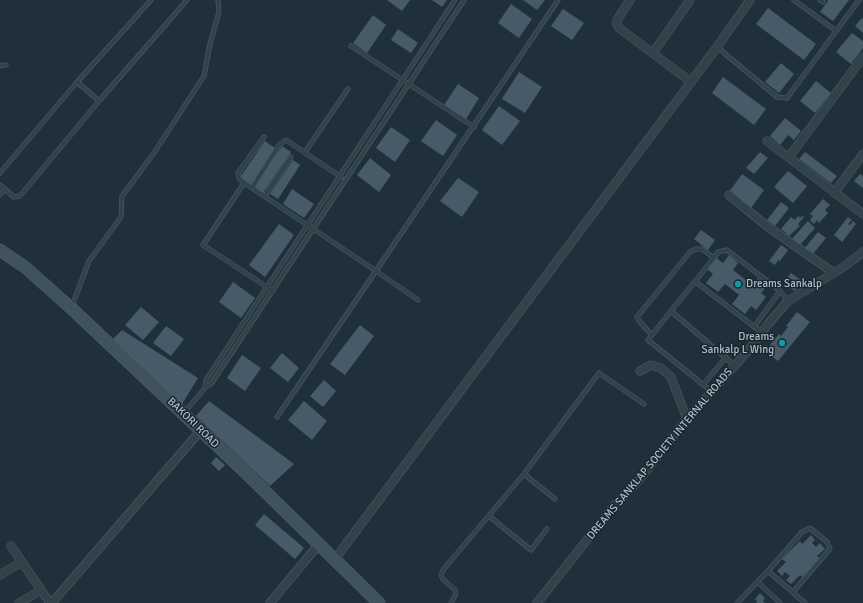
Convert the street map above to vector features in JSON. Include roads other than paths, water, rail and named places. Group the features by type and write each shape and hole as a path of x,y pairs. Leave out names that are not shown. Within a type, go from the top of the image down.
{"street":[{"path":"630,0 617,24 619,28 691,82"},
{"path":"653,53 690,0"},
{"path":"334,559 691,82 750,0"},
{"path":"789,157 863,57"},
{"path":"768,141 863,214"},
{"path":"834,193 863,154"},
{"path":"729,196 786,240 834,273"},
{"name":"BAKORI ROAD","path":"0,250 26,268 71,308 184,414 321,546 374,601"},
{"name":"DREAMS SANKLAP SOCIETY INTERNAL ROADS","path":"537,603 613,507 640,479 687,419 747,352 761,332 788,301 834,273 863,252"},
{"path":"640,371 651,365 661,368 671,377 687,419"},
{"path":"11,546 51,603 200,430"},
{"path":"270,603 321,546"},
{"path":"277,603 321,546"},
{"path":"0,575 22,562"},
{"path":"19,603 41,590"}],"lane":[{"path":"0,173 77,82 151,0"},
{"path":"0,185 14,197 20,196 187,0"},
{"path":"71,308 89,261 121,217 122,196 154,153 202,80 219,12 218,0"},
{"path":"204,388 206,380 455,0"},
{"path":"184,414 204,388 211,384 464,0"},
{"path":"277,417 474,127 558,0"},
{"path":"794,0 836,31"},
{"path":"717,47 777,98 787,98 796,88 859,0"},
{"path":"351,46 474,127"},
{"path":"0,66 6,65"},
{"path":"77,82 99,102"},
{"path":"305,152 348,89"},
{"path":"264,137 238,173 238,178 314,228 418,300"},
{"path":"252,188 284,140 305,152 345,180"},
{"path":"265,196 291,157"},
{"path":"244,183 203,245 273,291"},
{"path":"0,195 5,190"},
{"path":"652,335 637,317 640,312 690,252 696,249 702,249 714,258"},
{"path":"711,391 648,340 696,282 718,252 727,250 780,291 788,301"},
{"path":"696,282 761,332"},
{"path":"754,327 780,291"},
{"path":"672,311 734,365"},
{"path":"703,385 726,357"},
{"path":"451,603 456,594 455,590 443,579 441,575 443,570 524,474 599,373 644,404"},
{"path":"524,474 555,499"},
{"path":"489,516 531,550 547,529"},
{"path":"737,603 806,529 810,528 827,542 830,549 793,592"},
{"path":"768,571 805,603"},
{"path":"758,582 780,603"}],"place":[{"name":"Dreams Sankalp","path":"738,284"},
{"name":"Dreams Sankalp L Wing","path":"782,343"}]}
